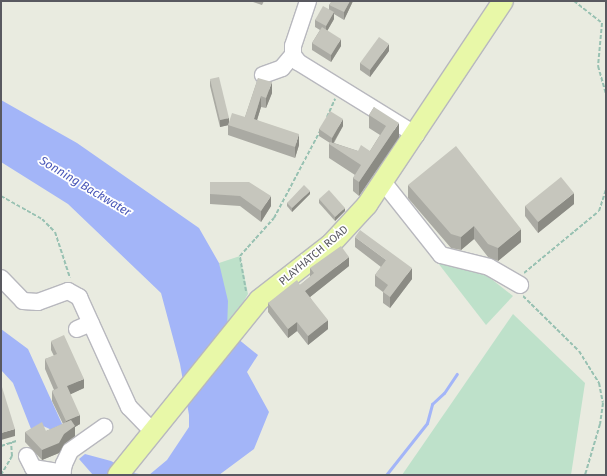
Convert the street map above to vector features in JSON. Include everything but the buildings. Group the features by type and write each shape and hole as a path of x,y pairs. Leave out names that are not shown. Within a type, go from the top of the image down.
{"main road":[{"name":"PLAYHATCH ROAD","path":"118,475 259,300 345,231 384,183 503,1"}],"street":[{"path":"308,1 293,46 293,55 298,62 416,135"},
{"path":"263,75 282,68 293,55"},
{"path":"384,183 441,255 489,267 520,285"},
{"path":"1,278 17,297 31,303 68,291 75,292 84,326 129,408 150,436"},
{"path":"27,456 33,468 62,474 67,456 74,447 104,427"}],"path":[{"path":"574,1 602,23 598,66 606,94"},
{"path":"324,123 340,87"},
{"path":"247,294 240,256 274,218 321,130"},
{"path":"585,475 600,424 603,403 599,383 579,351 522,296 520,285 523,274 599,211 606,190"},
{"path":"1,196 42,219 55,232 75,292"},
{"path":"1,446 16,440"},
{"path":"1,475 12,456 10,442"}],"green space":[{"path":"240,256 248,294 227,330 219,263"},
{"path":"438,263 485,274 513,296 486,325"},
{"path":"513,314 585,383 571,475 402,475"}],"water":[{"name":"Sonning Backwater","path":"1,100 77,143 199,228 219,263 228,301 227,330 258,355 247,372 269,412 254,449 219,475 149,475 167,460 189,427 189,415 180,364 161,293 68,204 1,162"},
{"path":"1,329 28,349 63,426 54,431 41,425 33,434 13,383 1,370"},
{"path":"85,454 111,461 133,473 145,475 93,475 79,459"}],"waterway":[{"path":"386,475 427,423 432,404 444,393 457,374"}]}
